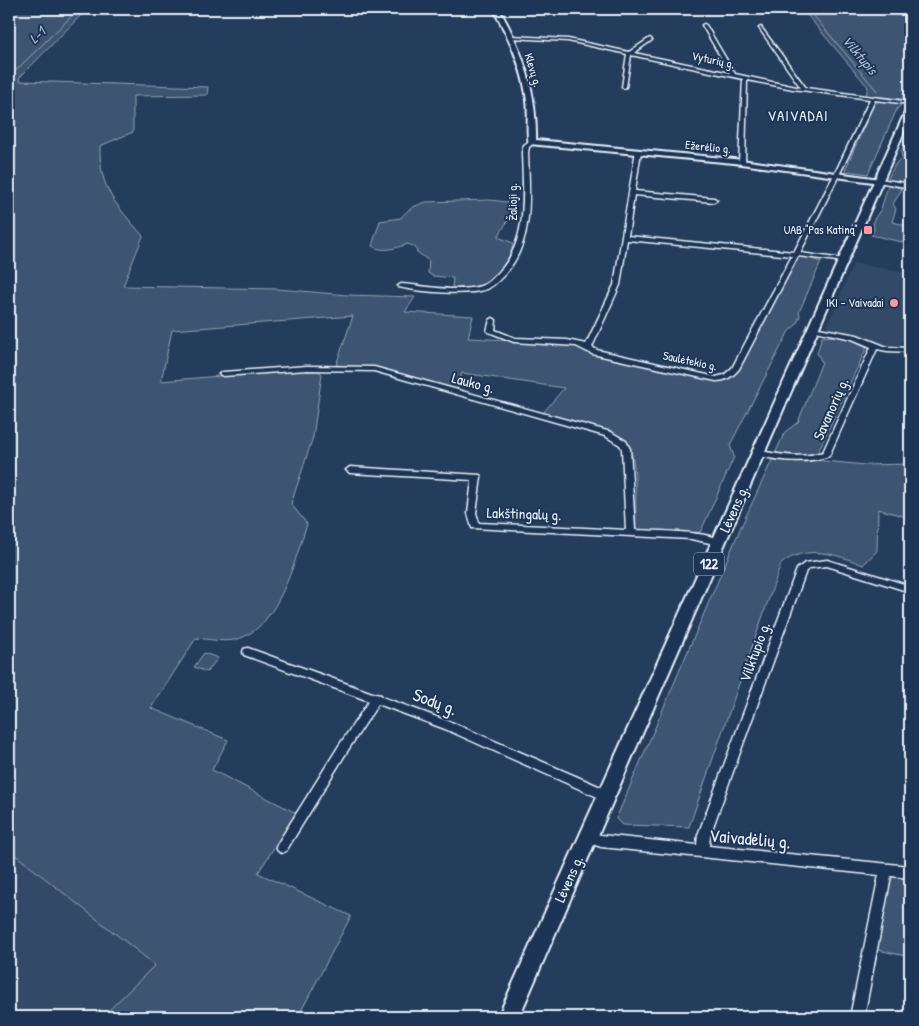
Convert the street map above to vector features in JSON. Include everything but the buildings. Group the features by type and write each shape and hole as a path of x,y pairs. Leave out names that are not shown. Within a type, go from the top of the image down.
{"main road":[{"name":"Klevų g.","path":"496,9 511,37 526,82 532,114 532,142"},
{"name":"Lėvens g.","path":"508,1017 910,110"},
{"name":"Ežerėlio g.","path":"532,142 742,162 880,180"}],"street":[{"path":"704,25 733,75"},
{"path":"761,28 804,90"},
{"name":"Vyturių g.","path":"511,37 558,39 804,90 910,103"},
{"path":"624,87 629,54 650,40"},
{"path":"742,162 745,78"},
{"name":"Saulėtekio g.","path":"493,320 491,331 514,340 571,343 588,347 595,352 723,379 735,370 838,174 873,99"},
{"name":"Žalioji g.","path":"401,286 469,289 487,286 502,274 513,259 523,232 525,152 526,146 532,142"},
{"path":"588,347 617,285 638,151"},
{"path":"880,180 910,186"},
{"path":"632,193 714,200"},
{"path":"625,238 796,254 843,261"},
{"path":"814,330 854,337 887,349 910,350"},
{"name":"Savanorių g.","path":"758,453 773,456 815,458 826,454 875,346"},
{"name":"Lauko g.","path":"223,374 331,367 374,369 608,434 623,443 626,449 631,532"},
{"name":"Lakštingalų g.","path":"350,470 478,476 472,514 475,526 631,532 691,536 719,542"},
{"name":"Vilktupio g.","path":"702,852 704,835 802,570 808,565 826,563 910,589"},
{"name":"Sodų g.","path":"248,652 449,726 606,794"},
{"path":"282,847 376,698"},
{"name":"Vaivadėlių g.","path":"588,837 601,842 910,872"},
{"path":"857,1017 886,870"}],"shaded area":[{"path":"9,9 87,9 19,78 20,81 208,87 207,95 133,96 133,132 100,146 102,174 106,185 117,205 143,236 123,286 277,289 347,295 415,297 405,312 473,316 468,338 571,343 595,352 716,379 728,376 797,254 821,262 799,312 800,316 796,325 789,331 730,445 734,457 701,531 691,536 636,532 634,470 629,447 625,440 616,435 542,414 564,388 462,373 457,390 384,369 336,365 353,316 172,330 161,381 314,368 322,374 313,437 291,504 307,524 291,573 275,607 252,632 238,639 222,641 196,638 151,708 228,740 212,770 296,813 258,873 351,916 298,1017 102,1017 155,965 9,850"},
{"path":"500,9 570,9 568,13 501,11"},
{"path":"802,9 910,9 910,81 902,99 866,95 868,87"},
{"path":"880,101 902,104 897,109 868,174 846,171 874,104"},
{"path":"910,129 910,185 891,181 888,178 896,163 902,158 901,152"},
{"path":"891,185 902,189 893,204 896,209 892,222 910,226 910,233 906,243 871,235 874,230 873,221 881,209 888,186"},
{"path":"490,200 514,203 514,210 498,237 513,243 506,265 500,273 485,284 452,288 453,278 433,276 428,273 429,261 417,252 415,247 408,244 385,249 372,246 380,221 401,218 408,210 426,202"},
{"path":"854,263 910,274 910,317 899,350 887,349 825,331"},
{"path":"822,337 850,338 867,347 814,460 865,465 910,464 910,518 878,509 877,551 863,565 843,557 821,553 800,554 781,564 689,827 622,825 616,819 741,527 785,432 798,422 822,362 817,353"},
{"path":"204,653 218,658 207,672 194,667"},
{"path":"9,850 156,965 102,1017 9,1017"},
{"path":"886,869 910,872 910,957 869,948"}],"waterway":[{"name":"L-1","path":"9,77 79,9"},
{"name":"Vilktupis","path":"808,9 877,91"}],"place":[{"name":"UAB \"Pas Katiną\"","path":"868,230"},
{"name":"IKI - Vaivadai","path":"894,303"}],"district":[{"name":"VAIVADAI","path":"798,116"}]}
